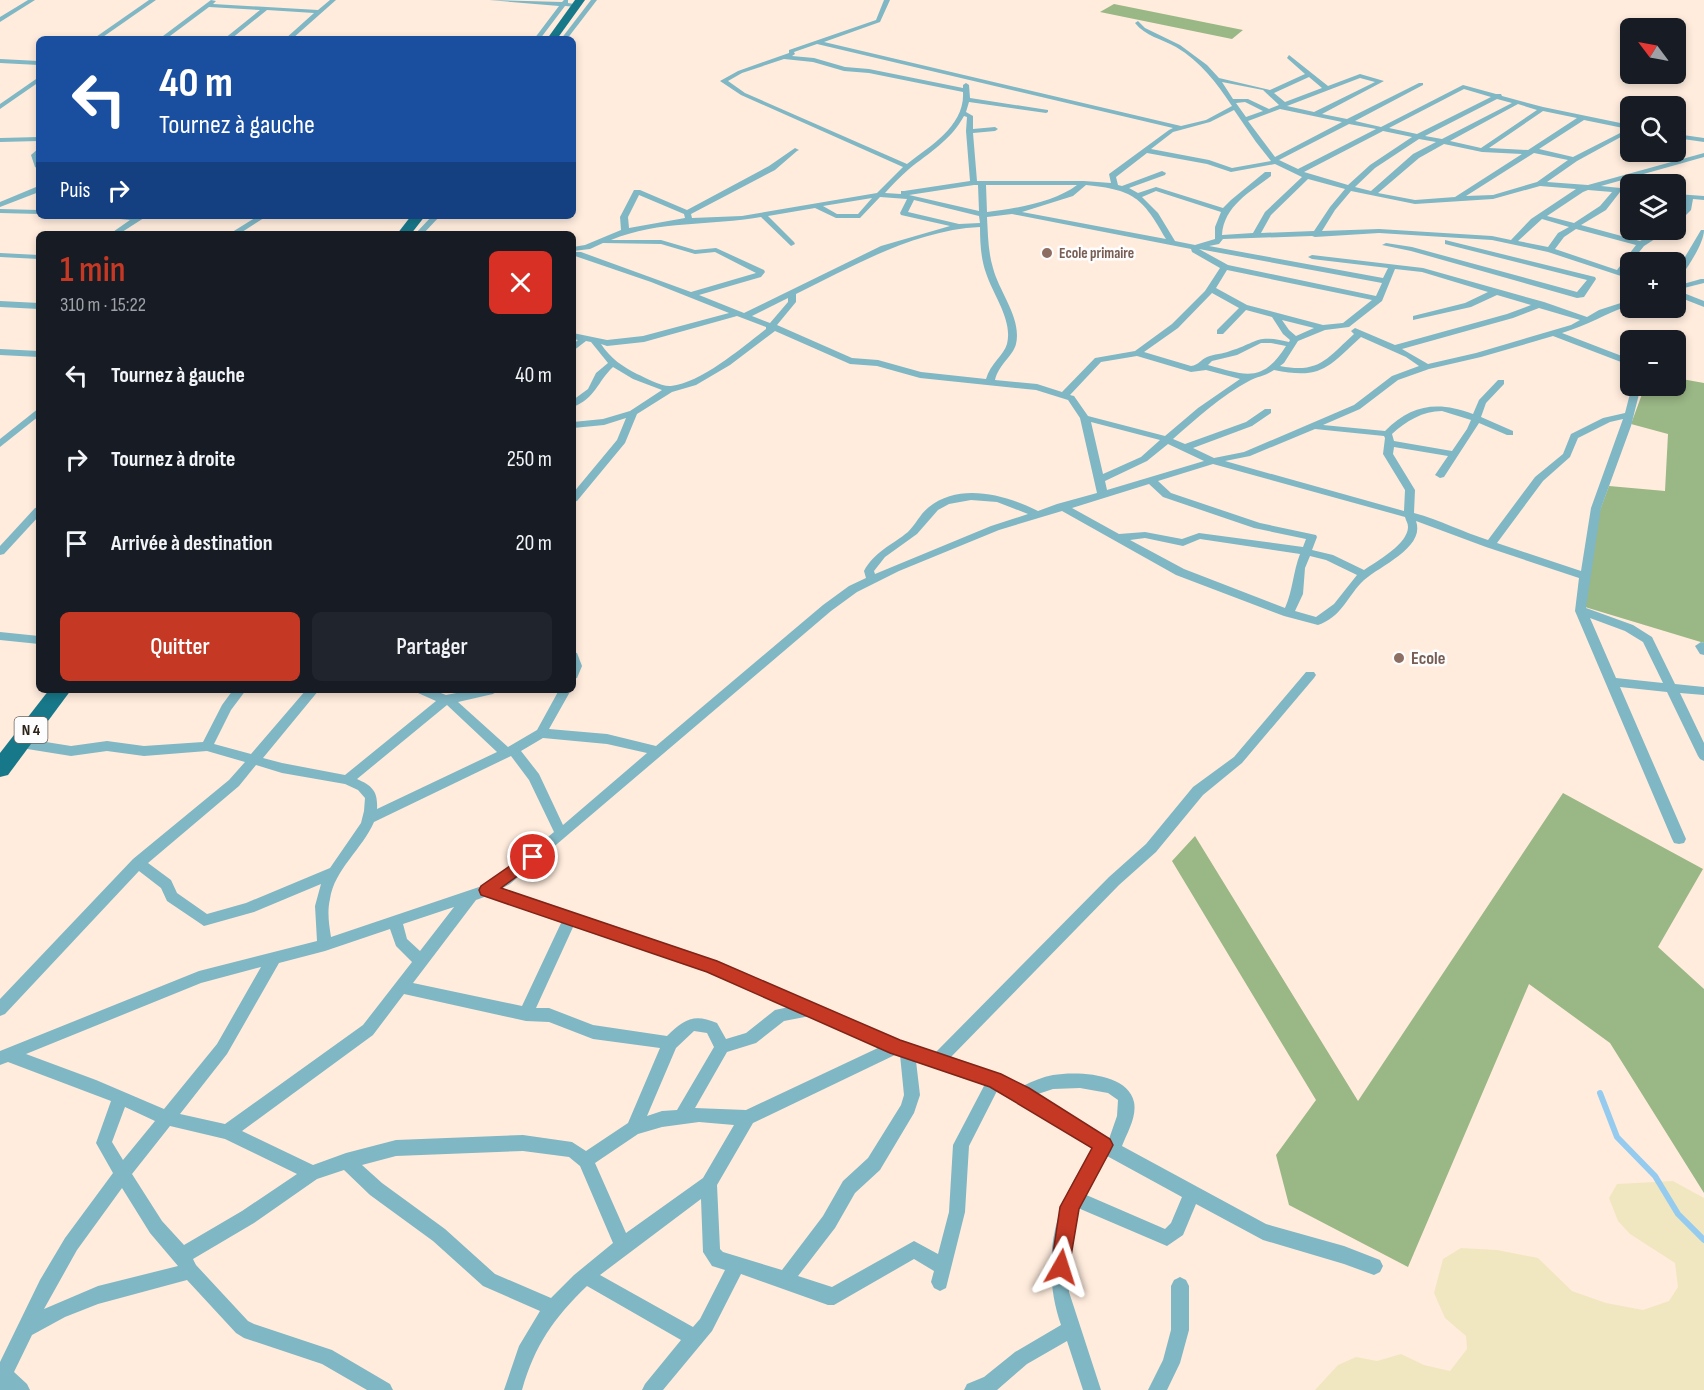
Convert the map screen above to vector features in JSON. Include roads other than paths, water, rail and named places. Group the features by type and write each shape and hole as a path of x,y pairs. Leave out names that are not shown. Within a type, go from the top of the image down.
{"highway":[{"path":"554,36 572,2"},
{"path":"406,231 416,219"},
{"name":"N 4","path":"0,769 59,693"}],"street":[{"path":"0,20 32,0"},
{"path":"100,36 153,0"},
{"path":"166,36 214,0"},
{"path":"291,36 333,0"},
{"path":"492,0 572,2"},
{"path":"566,36 594,0"},
{"path":"880,0 887,2 878,21 791,51 792,54 740,72 723,81 742,94 908,167"},
{"path":"540,36 572,2"},
{"path":"207,5 319,12"},
{"path":"231,36 265,9"},
{"path":"1138,22 1148,32 1178,46 1217,79 1275,161 1303,174 1372,194 1415,202 1493,197 1540,184 1618,190"},
{"path":"817,42 1180,128"},
{"path":"784,57 814,60 844,69 869,71 966,91"},
{"path":"1289,57 1326,88"},
{"path":"0,61 36,63"},
{"path":"1119,187 1114,174 1148,151 1166,134 1208,121 1233,104 1271,93 1308,75"},
{"path":"1245,120 1361,75 1382,81 1316,114"},
{"path":"815,205 836,216 860,216 908,167 941,143 963,112 968,100 966,91 968,78"},
{"path":"1217,79 1271,93 1282,106 1316,114 1482,150 1531,151 1574,159"},
{"path":"0,107 36,82"},
{"path":"1148,151 1212,163 1231,170 1275,161 1421,84"},
{"path":"1256,235 1268,214 1303,174 1463,87 1499,95 1516,103 1620,126"},
{"path":"26,89 36,90"},
{"path":"1315,235 1348,187 1379,159 1499,95"},
{"path":"968,100 1046,111"},
{"path":"1246,100 1269,111"},
{"path":"1372,194 1416,156 1516,103"},
{"path":"1482,150 1542,109"},
{"path":"963,112 970,116 969,131 985,215 982,225 988,268 1007,312 1012,340 1009,350 996,361 990,381"},
{"path":"1456,199 1584,117"},
{"path":"969,131 995,129"},
{"path":"1540,184 1574,159 1620,134"},
{"path":"1686,137 1704,140"},
{"path":"0,140 36,139"},
{"path":"688,217 772,168 795,150"},
{"path":"1514,241 1528,225 1585,188 1704,155"},
{"path":"1119,187 1162,173"},
{"path":"1197,247 1216,242 1217,224 1224,211 1268,174"},
{"path":"881,195 912,197 985,215 1012,212 1070,194 1084,183"},
{"path":"576,253 625,231 688,217 724,220 881,195 978,184 1084,183 1119,187 1137,196 1153,209 1172,242"},
{"path":"1137,196 1156,189 1224,211"},
{"path":"0,205 36,190"},
{"path":"1550,250 1562,235 1603,208 1618,190"},
{"path":"625,231 624,217 637,192 688,217"},
{"path":"912,197 904,213 959,226"},
{"path":"1686,197 1704,198"},
{"path":"1686,211 1690,197"},
{"path":"0,211 36,212"},
{"path":"1012,212 1385,281"},
{"path":"763,215 791,244"},
{"path":"1542,217 1641,244"},
{"path":"119,231 138,219"},
{"path":"238,231 259,219"},
{"path":"422,231 433,219"},
{"path":"576,337 614,343 644,339 740,315 792,295 869,254 959,226 982,225"},
{"path":"1218,238 1380,231 1449,238 1514,241 1619,272 1641,244 1648,240"},
{"path":"1101,479 1134,466 1201,410 1247,378 1261,375 1274,367 1294,342 1323,328 1346,325 1380,299 1392,260 1380,231"},
{"path":"1686,265 1695,244 1704,232"},
{"path":"1423,270 1437,256 1449,238"},
{"path":"1386,245 1437,256 1579,295 1592,279 1449,238"},
{"path":"599,242 661,242 695,252 716,250 761,272 758,275 689,295"},
{"path":"1197,247 1195,250 1203,257 1225,267 1380,299"},
{"path":"576,253 689,295 771,329 801,338 850,361 878,363 920,375 1037,387 1065,395 1075,400 1085,417 1103,495"},
{"path":"0,255 36,257"},
{"path":"1555,269 1566,255"},
{"path":"1312,257 1392,260 1589,320"},
{"path":"1065,395 1098,360 1137,353 1176,324 1213,290 1225,267"},
{"path":"1686,286 1704,281"},
{"path":"1213,290 1244,307 1323,328"},
{"path":"1416,318 1468,305 1496,292"},
{"path":"576,425 604,422 633,413 669,390 693,383 728,363 771,329 792,302 792,295"},
{"path":"1686,297 1704,304"},
{"path":"0,304 36,306"},
{"path":"1395,348 1510,316 1541,304"},
{"path":"4,1057 199,977 325,945 487,890 505,880 561,834 827,608 872,580 1035,514 1213,461 1243,456 1357,407 1395,378 1425,367 1554,333 1620,306"},
{"path":"1220,332 1244,307"},
{"path":"1276,317 1294,342"},
{"path":"1346,325 1359,334 1395,348 1425,367"},
{"path":"1554,333 1620,358"},
{"path":"1274,367 1303,374 1316,371 1359,334"},
{"path":"576,346 590,339"},
{"path":"590,339 612,364 669,390"},
{"path":"1200,368 1209,359 1234,353 1259,341 1294,342"},
{"path":"0,352 36,354"},
{"path":"1137,353 1182,368 1206,367 1247,378"},
{"path":"576,402 592,390 599,375 612,364"},
{"path":"1440,475 1472,429 1482,402 1502,382"},
{"path":"1634,396 1596,508 1581,611 1679,839"},
{"path":"1061,506 1180,572 1312,621 1322,619 1338,607 1364,574 1397,552 1407,541 1413,526 1409,515 1410,490 1388,454 1388,438 1406,419 1437,408 1510,433"},
{"path":"1184,448 1249,424 1268,411"},
{"path":"576,495 622,441 633,413"},
{"path":"0,444 36,414"},
{"path":"1491,545 1539,479 1565,457 1574,436 1586,433 1611,417 1628,416"},
{"path":"1085,417 1166,439 1213,461 1433,522 1450,531 1585,576"},
{"path":"1316,426 1330,430 1368,429 1388,438 1453,454"},
{"path":"1151,480 1167,495 1258,526 1309,535 1312,540 1305,550 1299,588 1288,613"},
{"path":"872,580 869,571 871,566 890,547 910,535 930,511 942,503 983,496 1010,502 1035,514"},
{"path":"0,552 36,513"},
{"path":"1119,537 1154,535 1183,543 1204,536 1305,550 1341,562 1364,574"},
{"path":"1581,611 1615,622 1645,637 1704,756"},
{"path":"0,636 36,640"},
{"path":"938,1060 1114,880 1150,848 1198,791 1238,760 1310,675"},
{"path":"1613,682 1704,690"},
{"path":"207,746 226,708 238,693"},
{"path":"0,1009 138,862 226,790 254,761 311,693"},
{"path":"434,693 451,697 475,693"},
{"path":"368,819 509,751 541,733 564,693"},
{"path":"451,697 534,777 561,834"},
{"path":"347,780 451,697"},
{"path":"541,733 607,740 657,751"},
{"path":"21,743 71,751 107,747 144,752 207,746 254,761 347,780 369,792 372,804 368,819 350,854 335,872 323,896 321,914 325,945"},
{"path":"138,862 166,884 172,897 204,920 249,908 335,872"},
{"path":"487,890 712,966 902,1049 995,1080 1023,1094 1108,1147 1192,1194 1276,1237 1344,1255 1374,1266"},
{"path":"227,1131 368,1030 471,897"},
{"path":"526,1014 570,919"},
{"path":"395,921 401,942 421,962"},
{"path":"21,1390 2,1379 25,1329 70,1244 123,1173 222,1049 273,960"},
{"path":"403,987 526,1014 549,1015 593,1032 670,1042"},
{"path":"682,1116 722,1047 751,1038 780,1015 813,1009"},
{"path":"634,1128 670,1042 688,1025 697,1023 711,1028 722,1047"},
{"path":"586,1160 634,1128 682,1116 747,1118 902,1049"},
{"path":"785,1280 839,1207 849,1187 874,1164 908,1108 912,1095 902,1049"},
{"path":"4,1057 91,1084 167,1118 227,1131 312,1173"},
{"path":"710,1184 712,1252 718,1260 737,1264 834,1296 914,1250 942,1274 957,1212 961,1145 995,1080"},
{"path":"1023,1094 1039,1085 1070,1080 1093,1082 1118,1089 1125,1097 1125,1112 1108,1147 1070,1207 1062,1248 1061,1302 1087,1368 1092,1390"},
{"path":"120,1098 104,1143 156,1227 246,1330 326,1356 384,1390"},
{"path":"513,1390 524,1355 543,1320 623,1246 710,1184 747,1118"},
{"path":"25,1329 60,1310 186,1263 240,1222 312,1173 346,1161 396,1148 523,1143 572,1150 586,1160 623,1246"},
{"path":"346,1161 376,1189 439,1235 489,1280 554,1308"},
{"path":"1075,1198 1167,1238 1177,1229 1192,1194"},
{"path":"651,1390 706,1325 737,1264"},
{"path":"587,1277 696,1339"},
{"path":"1157,1390 1171,1363 1180,1330 1180,1286"},
{"path":"973,1390 990,1384 1021,1358 1072,1328"}],"waterway":[{"path":"1600,1093 1617,1137 1655,1176 1678,1214 1704,1240"}],"place":[{"name":"Ecole primaire","path":"1047,253"},
{"name":"Ecole","path":"1399,658"}]}
